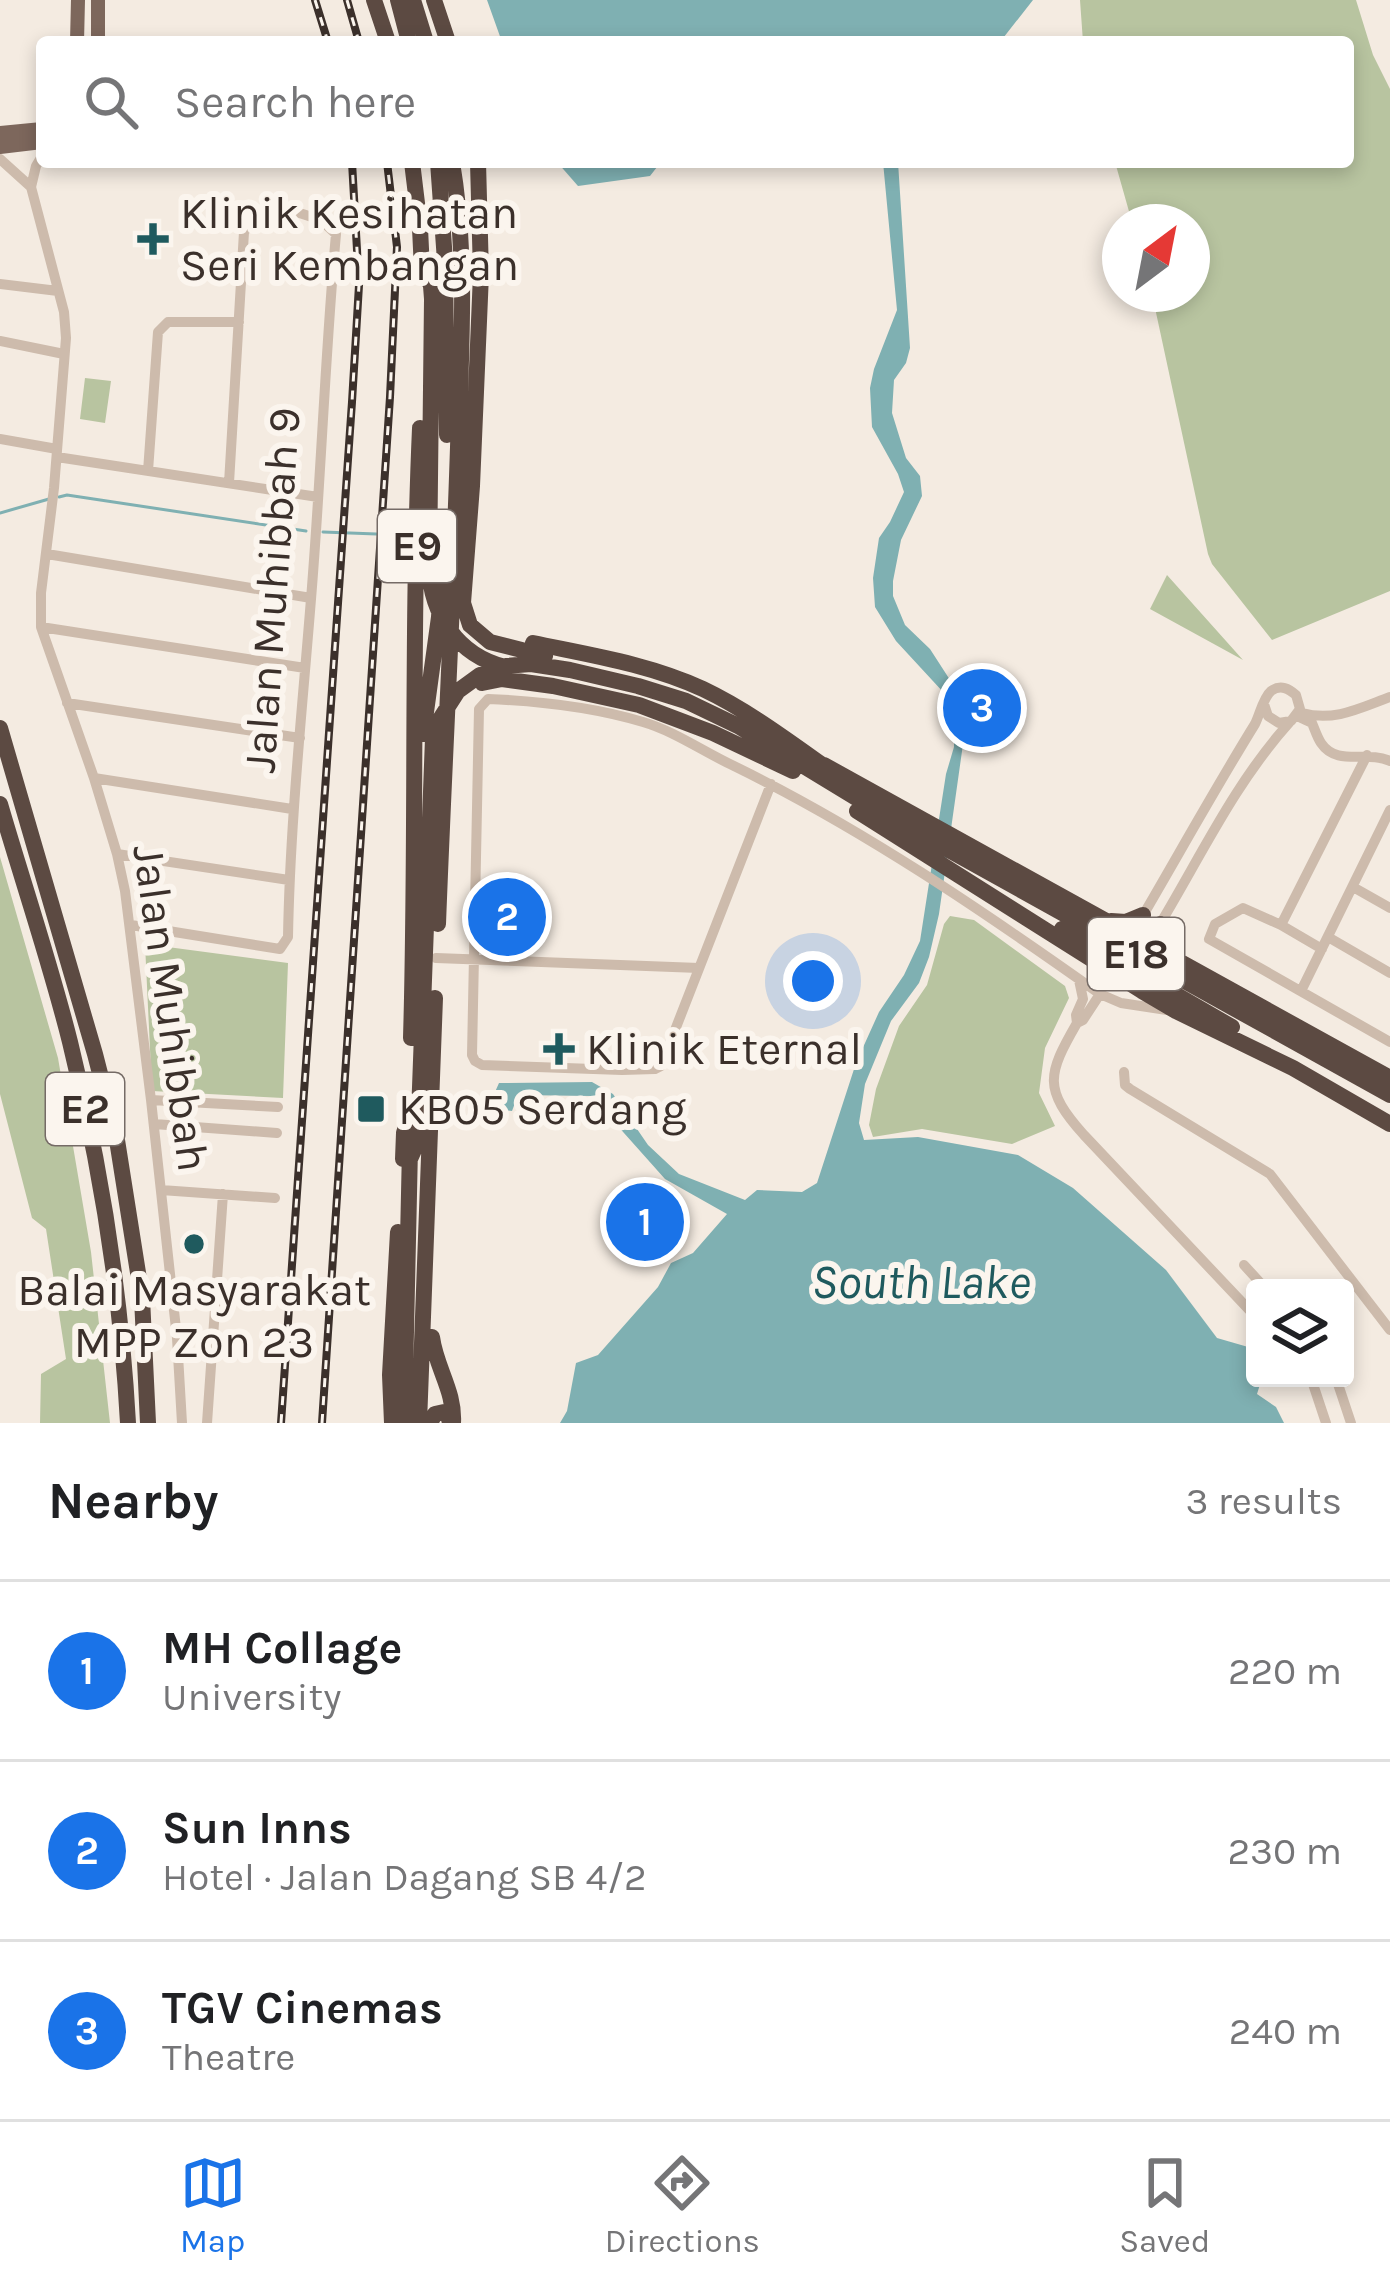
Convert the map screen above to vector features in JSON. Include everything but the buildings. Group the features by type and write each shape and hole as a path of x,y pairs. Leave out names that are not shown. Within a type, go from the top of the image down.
{"highway":[{"path":"374,0 386,36"},
{"path":"398,0 407,36"},
{"path":"413,0 424,36"},
{"path":"434,0 446,36"},
{"name":"E9","path":"404,1423 422,392 422,262 413,168"},
{"path":"415,830 422,805 424,731 442,579 447,350 439,168"},
{"name":"E9","path":"419,1423 462,263 440,168"},
{"path":"477,168 481,274 463,592 470,626 508,649 634,673 730,712 1388,1083"},
{"path":"422,262 432,299 430,581 435,604 454,637 495,665 644,697 723,726 794,771"},
{"path":"431,471 447,350"},
{"path":"458,455 476,387"},
{"path":"467,561 472,605 489,630 511,639 640,666 704,690 776,733 888,815"},
{"path":"410,1160 418,1141 434,738 458,692 480,675 517,664 545,665 686,701 738,726 888,815"},
{"path":"444,755 463,698 483,682 502,679 654,710 794,771"},
{"name":"E2","path":"0,728 117,1140 142,1298 148,1423"},
{"name":"E18","path":"794,771 1176,1011 1293,1068 1390,1124"},
{"name":"E2","path":"0,804 69,1039 93,1145 124,1344 128,1423"},
{"name":"E18","path":"888,815 1388,1083"},
{"path":"967,878 1390,1114"},
{"path":"1093,915 1111,922 1152,919 1179,963"},
{"path":"1079,939 1093,943 1102,934 1104,926 1093,915"},
{"path":"1157,985 1154,967 1161,960 1179,963"},
{"path":"392,1423 390,1375 404,1133 411,1112"},
{"path":"426,1294 434,1355 454,1404 452,1423"},
{"path":"379,1423 390,1375"},
{"path":"430,1423 435,1414 444,1412 452,1423"}],"main road":[{"path":"77,36 78,0"},
{"path":"98,0 98,36"},
{"path":"0,133 36,132"},
{"path":"0,147 36,134"}],"street":[{"path":"0,159 31,187 36,166"},
{"name":"Jalan Muhibbah","path":"31,187 64,312 41,627 118,854 131,925 177,1338 182,1423"},
{"name":"Jalan Muhibbah 9","path":"131,925 280,949 288,937 292,809 336,234 321,220 272,205 256,216 244,232 239,322"},
{"path":"0,284 58,291"},
{"path":"148,471 158,332 168,322 239,322 229,483"},
{"path":"0,341 64,355"},
{"path":"0,439 148,471 318,497"},
{"path":"47,554 311,598"},
{"path":"41,627 305,668"},
{"path":"1115,960 1130,936 1152,919 1199,860 1268,746 1296,716 1299,700 1292,691 1270,692 1182,849 1152,919 1147,945 1132,970"},
{"path":"1264,704 1268,716 1279,723 1296,716 1336,716 1390,697"},
{"path":"770,784 661,1066 655,1070 482,1065 475,1061 479,709 488,699 537,701 645,723 770,784 902,862 1100,994 1121,1003 1176,1011"},
{"path":"68,703 300,738"},
{"path":"1296,716 1312,723 1319,741 1334,754 1343,758 1377,755 1390,761"},
{"path":"1281,925 1367,755"},
{"path":"94,778 292,809"},
{"path":"1301,991 1385,835 1390,810"},
{"path":"1182,849 1199,860"},
{"path":"118,854 289,880"},
{"path":"1353,887 1390,908"},
{"path":"1388,1036 1209,939 1215,924 1243,908 1390,973"},
{"path":"436,958 699,968"},
{"path":"1077,1023 1083,999 1078,979"},
{"path":"1100,994 1056,1061 1054,1091 1059,1105 1246,1307"},
{"path":"1124,1072 1130,1089 1270,1174 1390,1330"},
{"path":"151,1100 278,1107"},
{"path":"154,1124 278,1133"},
{"path":"161,1190 275,1198"},
{"path":"207,1423 223,1195"},
{"path":"1244,1265 1257,1279"},
{"path":"1315,1387 1326,1423"},
{"path":"1339,1387 1351,1423"}],"green space":[{"path":"1080,0 1356,0 1373,55 1390,89 1390,591 1272,640 1208,554 1156,312 1210,312 1210,204 1127,204 1117,168 1354,168 1354,36 1083,36"},
{"path":"85,378 111,381 105,423 80,419"},
{"path":"1167,575 1243,660 1150,609"},
{"path":"0,857 58,1058 91,1252 110,1423 40,1423 41,1374 66,1359 46,1229 32,1218 0,1094"},
{"path":"950,916 974,920 1065,986 1069,998 1045,1048 1039,1093 1055,1126 1012,1144 922,1129 873,1137 869,1125 876,1089 899,1026 927,985"},
{"path":"145,944 288,963 283,1098 152,1091"}],"water":[{"path":"487,0 1033,0 1005,36 500,36"},
{"path":"562,168 656,168 650,176 578,186"},
{"name":"South Lake","path":"884,168 898,168 910,348 894,380 892,413 906,458 920,476 922,496 901,540 893,596 905,625 930,649 961,697 965,730 929,957 919,983 891,1021 865,1084 859,1123 864,1140 918,1137 1018,1155 1073,1188 1166,1270 1217,1338 1246,1346 1246,1387 1259,1387 1257,1394 1276,1407 1284,1423 560,1423 567,1411 576,1363 598,1355 658,1287 671,1263 693,1253 727,1214 665,1179 591,1096 518,1095 512,1111 494,1109 499,1083 592,1082 613,1094 648,1145 679,1174 745,1200 757,1190 802,1192 817,1183 856,1063 920,941 954,747 954,711 944,693 896,641 875,607 873,578 879,538 904,492 872,427 874,369 897,310"}],"waterway":[{"path":"59,497 306,531"},
{"path":"0,513 49,499"},
{"path":"323,532 403,535"}],"railway":[{"path":"315,0 326,36"},
{"path":"347,0 357,36"},
{"path":"281,1423 359,285 352,168"},
{"path":"322,1423 390,397 397,247 388,168"}],"place":[{"name":"Klinik Kesihatan Seri Kembangan","path":"153,239"},
{"name":"TGV Cinemas","path":"982,708"},
{"name":"Sun Inns","path":"507,917"},
{"name":"Klinik Eternal","path":"559,1049"},
{"name":"KB05 Serdang","path":"371,1109"},
{"name":"MH Collage","path":"645,1222"},
{"name":"Balai Masyarakat MPP Zon 23","path":"194,1244"}]}
